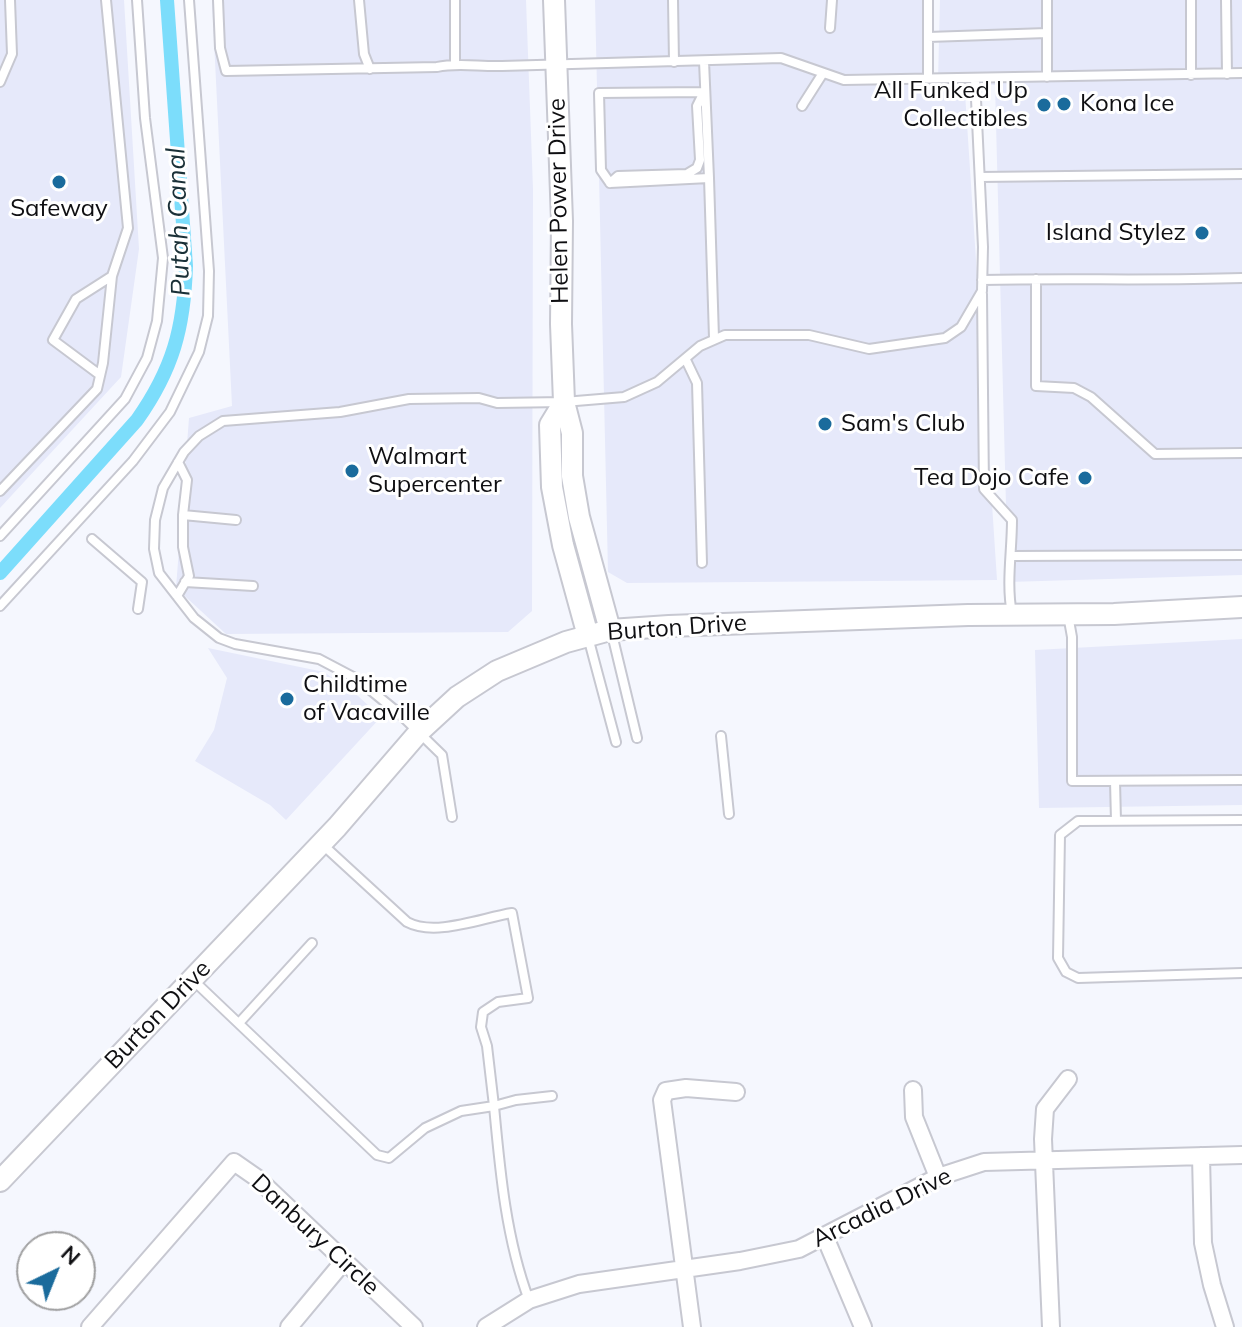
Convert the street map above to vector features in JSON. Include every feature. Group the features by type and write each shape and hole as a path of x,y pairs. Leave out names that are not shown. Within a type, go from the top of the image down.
{"street":[{"name":"Helen Power Drive","path":"554,0 562,221 564,402 572,433 572,476 579,517 610,630"},
{"name":"Helen Power Drive","path":"564,402 550,425 552,487 563,545 588,636"},
{"name":"Burton Drive","path":"0,1181 321,843 419,732 477,682 566,642 610,630 1242,607"},
{"path":"1051,1327 1044,1160 1045,1109 1068,1079"},
{"path":"692,1327 662,1100 666,1091 686,1088 736,1092"},
{"path":"913,1090 914,1117 938,1177"},
{"name":"Arcadia Drive","path":"486,1327 529,1300 579,1284 799,1249 938,1177 984,1162 1242,1155"},
{"path":"1201,1156 1203,1243 1225,1327"},
{"name":"Danbury Circle","path":"90,1327 234,1162 257,1178 414,1327"},
{"path":"825,1237 863,1327"},
{"path":"289,1327 344,1261"}],"lane":[{"path":"0,82 12,54 10,0"},
{"path":"0,491 97,389 112,276 128,228 106,0"},
{"path":"0,536 125,399 147,358 157,321 163,258 145,118 137,0"},
{"path":"0,606 133,461 170,412 199,352 208,316 210,283 189,0"},
{"path":"218,0 220,48 226,71 437,67 455,63 469,67 781,58 844,80 1242,73"},
{"path":"359,0 364,54 370,69"},
{"path":"455,0 455,63"},
{"path":"673,0 674,62"},
{"path":"830,28 832,0"},
{"path":"928,0 928,78"},
{"path":"1047,0 1047,77"},
{"path":"1191,0 1191,75"},
{"path":"1226,0 1227,74"},
{"path":"928,37 1047,33"},
{"path":"704,61 714,338"},
{"path":"802,106 823,73"},
{"path":"975,78 980,177 984,489 1012,520 1008,591 1013,615"},
{"path":"610,183 601,170 599,93 704,92"},
{"path":"610,183 618,176 687,174 697,168 700,160 697,106 704,92"},
{"path":"980,177 1242,174"},
{"path":"610,183 709,178"},
{"path":"100,375 53,340 76,299 112,276"},
{"path":"982,280 1242,278"},
{"path":"1036,279 1036,386 1074,388 1091,397 1155,454 1242,453"},
{"path":"452,817 445,762 401,715 340,668 319,659 235,644 219,638 194,618 159,573 154,549 155,520 163,488 178,462 199,436 223,421 340,412 409,399 479,398 497,403 624,397 657,382 700,346 725,335 809,335 869,349 945,338 961,327 982,291"},
{"path":"686,360 697,383 702,563"},
{"path":"177,596 189,576 183,547 187,480 178,462"},
{"path":"183,515 236,520"},
{"path":"92,539 142,582 138,609"},
{"path":"1012,556 1242,555"},
{"path":"185,582 253,586"},
{"path":"1068,614 1072,637 1072,781 1242,780"},
{"path":"610,630 637,738"},
{"path":"588,636 616,742"},
{"path":"721,736 729,814"},
{"path":"1115,781 1116,821"},
{"path":"1242,820 1078,821 1060,835 1058,958 1066,972 1078,978 1242,973"},
{"path":"321,843 407,922 419,928 440,928 512,913 528,998 498,1002 483,1012 481,1027 487,1046 505,1200 518,1271 529,1300"},
{"path":"239,1023 312,943"},
{"path":"192,979 377,1155 389,1158 425,1128 461,1111 552,1096"}],"shaded area":[{"path":"0,0 124,0 139,249 121,377 0,508"},
{"path":"212,0 526,0 533,189 532,611 508,632 226,634 176,588 189,418 232,406"},
{"path":"595,0 924,0 922,90 965,93 997,580 627,583 608,572"},
{"path":"940,0 1242,0 1242,575 1008,582 995,85 938,81"},
{"path":"1242,639 1242,805 1039,808 1035,650"},
{"path":"208,648 324,672 381,717 286,820 270,805 195,761 214,730 227,678"}],"waterway":[{"name":"Putah Canal","path":"0,573 137,420 160,383 174,347 183,309 186,266 167,0"}],"place":[{"name":"Kona Ice","path":"1064,104"},
{"name":"All Funked Up Collectibles","path":"1044,105"},
{"name":"Safeway","path":"59,182"},
{"name":"Island Stylez","path":"1202,233"},
{"name":"Sam's Club","path":"825,424"},
{"name":"Walmart Supercenter","path":"352,471"},
{"name":"Tea Dojo Cafe","path":"1085,478"},
{"name":"Childtime of Vacaville","path":"287,699"}]}
